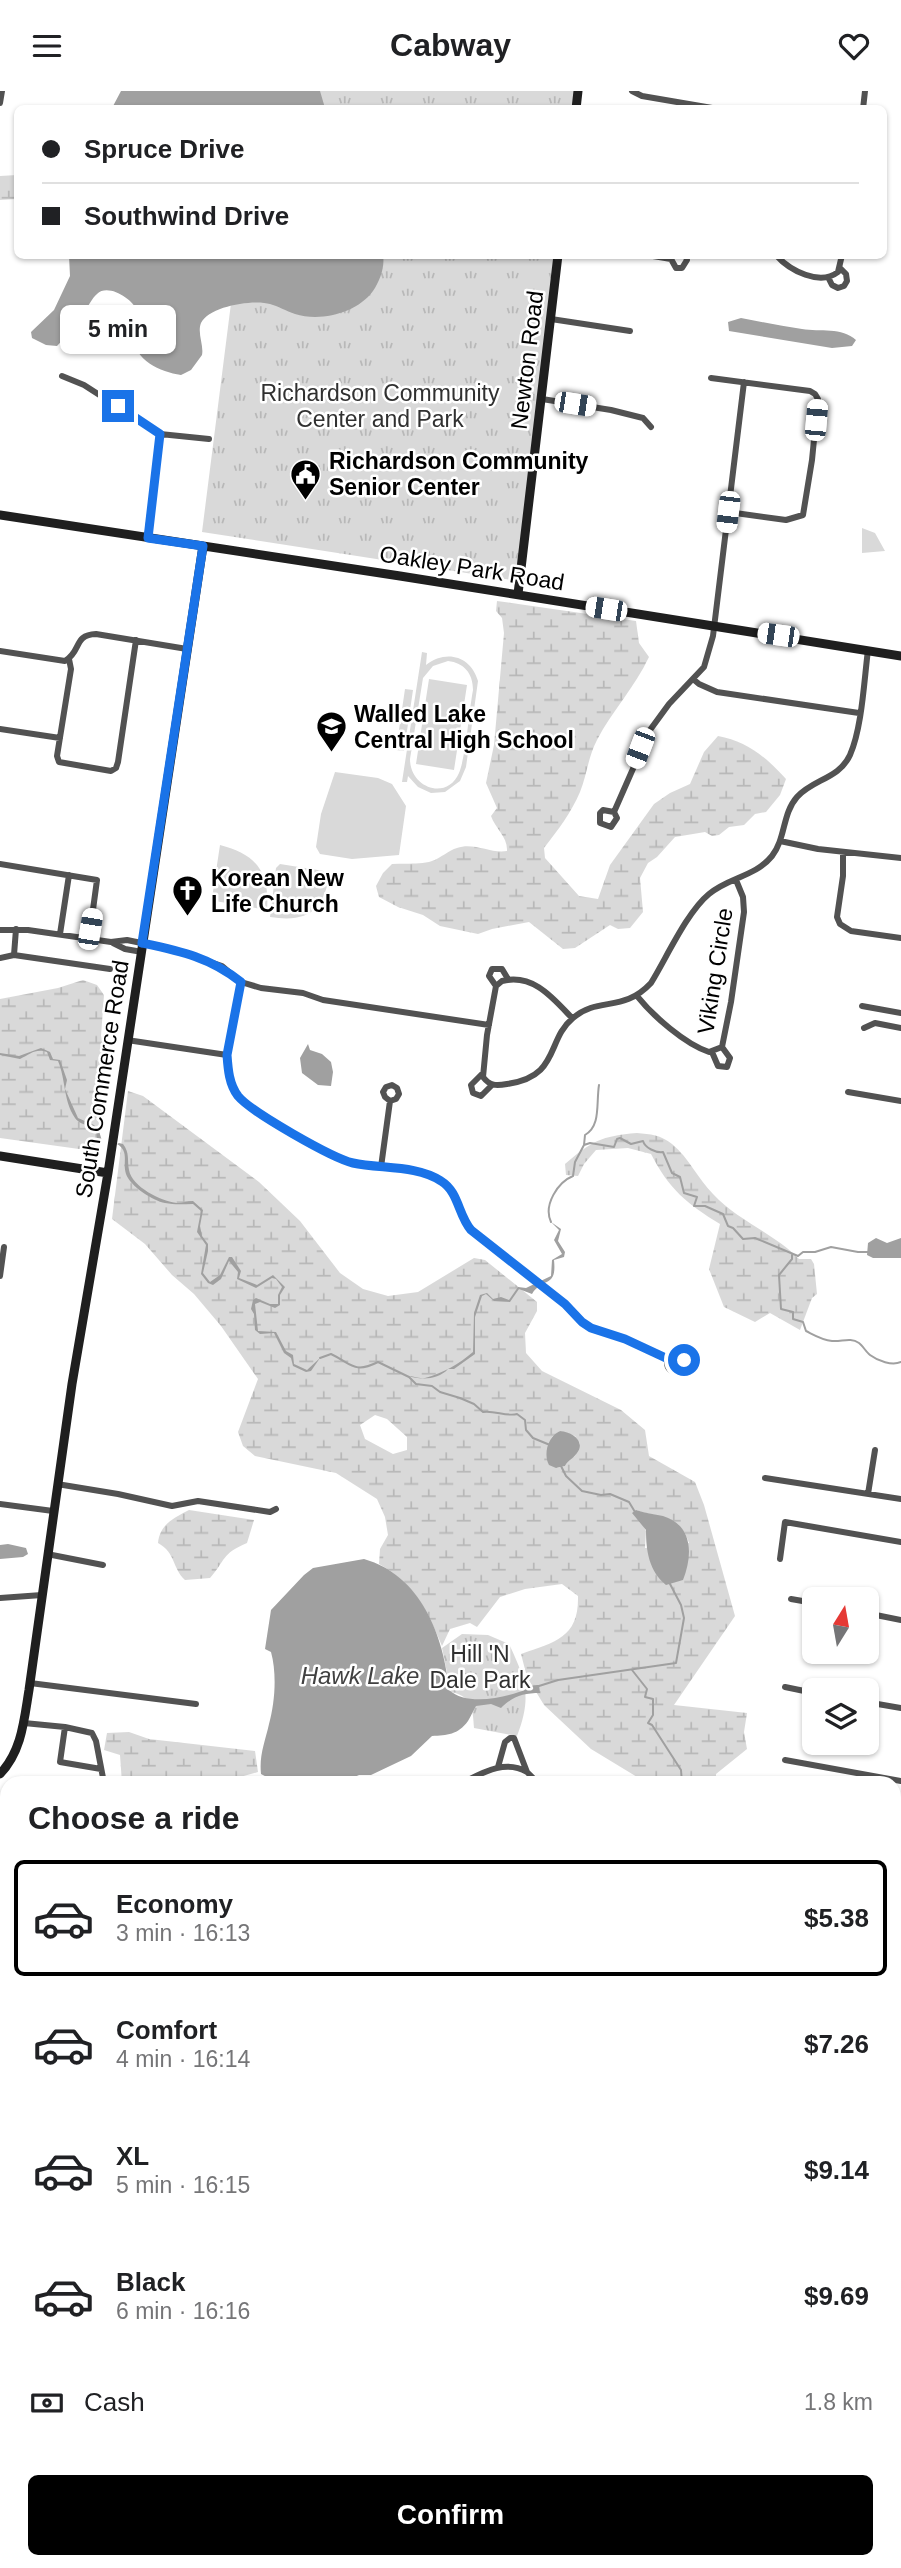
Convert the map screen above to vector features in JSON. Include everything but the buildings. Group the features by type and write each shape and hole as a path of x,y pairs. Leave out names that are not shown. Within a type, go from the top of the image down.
{"street":[{"path":"0,103 2,91"},
{"path":"632,91 642,96 695,105"},
{"name":"Newton Road","path":"518,594 558,259"},
{"path":"673,259 676,268 682,268 687,259"},
{"path":"781,259 797,272 828,278 835,275 840,268 841,259"},
{"path":"828,278 832,285 838,288 844,286 848,281 840,268"},
{"path":"551,319 630,331"},
{"path":"61,376 84,385 160,434 209,439"},
{"path":"711,378 810,391 817,396 812,460 803,515 786,520 728,512"},
{"path":"614,812 650,730 708,659 744,382"},
{"path":"542,400 611,410 643,418 651,427"},
{"path":"148,538 160,434"},
{"path":"0,515 203,546"},
{"name":"Oakley Park Road","path":"203,546 901,656"},
{"name":"South Commerce Road","path":"0,1775 14,1757 24,1723 57,1484 108,1173 203,546"},
{"path":"0,651 65,661 77,650 79,640 87,634 187,649"},
{"path":"69,659 71,669 58,762 102,770 116,768 136,640"},
{"path":"508,979 502,969 492,969 489,977 496,986 482,1074 471,1085 472,1093 481,1096 492,1085 518,1083 537,1073 552,1055 572,1018 594,1006 618,1003 637,996 650,984 704,898 717,888 763,866 780,841 787,815 798,796 835,774 847,761 854,745 868,650"},
{"path":"693,679 718,692 859,713"},
{"path":"0,729 60,738"},
{"path":"780,841 843,852 901,858"},
{"path":"843,852 843,876 837,917 840,924 851,931 901,938"},
{"path":"0,864 97,880 89,939"},
{"path":"60,934 69,875"},
{"name":"Viking Circle","path":"637,996 654,1016 698,1048 712,1052 722,1047 744,912 743,899 736,880"},
{"path":"14,955 16,929"},
{"path":"0,930 60,934 111,942 125,949 142,947 199,957 222,966 241,982 261,988 489,1025"},
{"path":"0,958 14,955 110,969"},
{"path":"496,986 508,979 526,981 545,990 572,1018"},
{"path":"241,982 227,1055 231,1083 248,1106 336,1157 354,1163 427,1174 445,1183 456,1198 460,1214 469,1228 591,1328 625,1339 668,1359"},
{"path":"862,1006 901,1013"},
{"path":"864,1028 875,1023 901,1028"},
{"path":"127,1040 227,1055"},
{"path":"712,1052 718,1066 727,1067 731,1059 722,1047"},
{"path":"482,1074 492,1085"},
{"path":"848,1092 901,1101"},
{"path":"381,1167 390,1101"},
{"path":"0,1156 108,1173"},
{"path":"0,1276 4,1247"},
{"path":"869,1494 874,1450"},
{"path":"765,1478 901,1499"},
{"path":"57,1484 172,1506 198,1500 270,1512 276,1509"},
{"path":"0,1504 53,1511"},
{"path":"780,1559 785,1522 901,1542"},
{"path":"47,1554 103,1565"},
{"path":"0,1598 42,1595"},
{"path":"791,1599 802,1601"},
{"path":"879,1616 901,1620"},
{"path":"30,1683 196,1705"},
{"path":"785,1687 802,1690"},
{"path":"879,1704 901,1708"},
{"path":"24,1723 92,1733 102,1776"},
{"path":"65,1727 60,1762 101,1769"},
{"path":"498,1767 505,1742 514,1738 527,1772"},
{"path":"785,1760 873,1776"},
{"path":"478,1776 498,1767 522,1768 531,1776"}],"green space":[{"path":"257,91 575,91 573,105 255,105"},
{"path":"14,175 14,199 0,200 0,176"},
{"name":"Richardson Community Center and Park","path":"237,259 556,259 518,581 202,532"},
{"path":"862,528 875,533 885,551 862,553"},
{"path":"497,601 636,621 639,643 649,657 597,740 576,800 544,848 545,858 579,896 598,899 610,865 654,804 690,784 704,752 718,736 756,751 786,779 780,795 766,812 755,814 744,825 729,827 719,835 712,836 705,832 675,837 648,863 640,878 643,912 630,928 618,929 610,925 575,948 563,949 529,922 478,934 440,926 423,915 379,897 376,886 392,864 427,862 463,847 507,851 505,841 491,816 497,808 486,783 494,745 504,633 502,618 496,611"},
{"path":"422,652 427,653 426,665 449,656 464,661 475,672 478,681 466,767 460,781 445,792 431,793 418,787 408,776 407,782 402,782","holes":["448,661 467,670 473,690 464,756 459,773 453,782 438,789 422,784 412,769 410,759 423,678 433,666"]},
{"path":"429,679 467,685 454,770 416,764"},
{"path":"405,689 413,690 404,751 396,750"},
{"path":"335,772 378,778 392,784 406,806 399,855 352,859 320,854 316,847 321,814"},
{"path":"220,845 243,854 258,867 266,885 267,910 215,901 212,898"},
{"path":"280,864 330,872 324,896 312,911 295,918 270,917 276,868"},
{"path":"83,980 97,985 104,995 101,1036 109,1057 106,1108 95,1146 79,1149 0,1138 0,999 58,988"},
{"path":"128,1091 143,1096 259,1182 300,1221 340,1273 363,1289 388,1296 418,1292 474,1258 485,1260 537,1302 537,1311 525,1333 526,1353 542,1371 621,1410 645,1430 649,1456 695,1482 735,1616 674,1705 747,1713 744,1732 747,1749 716,1776 635,1776 591,1749 544,1705 527,1677 521,1654 555,1641 570,1629 577,1610 578,1596 562,1584 525,1589 500,1597 477,1627 470,1623 450,1629 442,1646 431,1621 411,1589 379,1564 380,1549 388,1535 385,1517 377,1499 336,1473 255,1456 243,1446 238,1432 258,1379 221,1326 145,1244 112,1219","holes":["375,1415 387,1419 407,1437 407,1450 393,1454 365,1439 360,1425","560,1431 575,1436 580,1443 575,1456 569,1459 565,1466 557,1468 547,1452 552,1437","636,1510 674,1522 680,1526 689,1543 645,1548 646,1531"]},
{"path":"637,1133 655,1135 668,1141 723,1203 799,1259 811,1259 814,1264 817,1294 812,1298 800,1330 770,1313 755,1322 724,1307 709,1269 720,1224 680,1195 651,1154 628,1148 596,1150 578,1176 566,1175 565,1164 590,1145 606,1138"},
{"path":"189,1510 254,1520 247,1543 228,1554 210,1578 185,1580 168,1551 158,1543 165,1526"},
{"name":"Hill 'N Dale Park","path":"462,1634 488,1635 509,1644 520,1668 526,1699 517,1736 474,1728 470,1704 463,1697 451,1692 442,1648"},
{"path":"129,1732 149,1739 255,1751 258,1772 244,1776 122,1776 120,1755 104,1750 107,1733"}],"water":[{"path":"121,91 320,91 324,105 114,105"},
{"path":"69,259 383,259 381,274 373,291 358,305 338,314 305,316 270,304 254,302 232,305 213,312 201,323 202,355 191,370 181,375 155,367 141,356 134,341 138,317 135,306 113,291 102,291 95,296 57,346 46,345 32,338 31,332 54,310 70,276"},
{"path":"741,318 844,333 856,340 852,346 832,348 729,331 728,322"},
{"path":"308,1044 310,1050 322,1054 331,1062 331,1086 318,1085 302,1073 300,1058"},
{"path":"41,1048 50,1052 53,1059 60,1060 67,1080 65,1089 78,1118 94,1125 102,1141 97,1138 95,1130 78,1121 71,1111 66,1097 58,1061 50,1060 47,1052 43,1051 33,1052 20,1059 0,1055 19,1056"},
{"path":"117,1144 127,1150 131,1176 141,1187 170,1202 193,1201 203,1210 200,1226 202,1236 208,1244 208,1251 203,1273 210,1282 220,1275 229,1257 232,1257 241,1271 239,1278 257,1285 273,1275 285,1287 280,1295 280,1305 275,1308 260,1302 255,1304 258,1331 276,1332 286,1351 293,1355 294,1364 307,1370 320,1358 311,1371 306,1372 293,1366 291,1358 284,1353 274,1333 260,1334 255,1330 251,1309 253,1300 256,1298 270,1304 278,1304 278,1295 282,1287 276,1279 272,1278 256,1288 237,1279 238,1272 229,1261 221,1279 213,1285 208,1283 201,1274 206,1245 197,1232 201,1211 193,1204 160,1202 137,1188 126,1174 125,1154"},
{"path":"551,1222 561,1229 558,1241 565,1252 564,1257 554,1260 551,1279 540,1285 532,1294 519,1289 510,1302 494,1301 486,1294 482,1296 475,1317 475,1354 454,1369 448,1369 434,1377 423,1378 450,1368 473,1352 474,1313 480,1295 487,1293 493,1299 501,1297 509,1300 518,1287 526,1288 551,1276 552,1260 562,1254 554,1240 559,1230"},
{"path":"876,1238 887,1243 901,1238 901,1258 873,1258 867,1255 868,1243"},
{"path":"560,1431 573,1435 580,1445 577,1453 565,1466 556,1468 549,1465 547,1451 552,1437"},
{"path":"636,1510 663,1516 680,1526 688,1542 689,1551 683,1580 666,1585 660,1579 652,1567 648,1553 646,1530 632,1513"},
{"path":"0,1545 26,1548 28,1554 0,1559"},
{"name":"Hawk Lake","path":"364,1559 384,1567 401,1579 415,1593 426,1610 442,1649 449,1690 456,1695 473,1699 502,1697 536,1685 539,1685 540,1693 519,1696 501,1708 491,1704 476,1706 468,1721 456,1732 432,1736 411,1756 371,1775 261,1774 263,1749 273,1707 274,1669 271,1652 265,1649 271,1610 313,1568"}],"waterway":[{"path":"551,1222 549,1208 553,1195 562,1183 573,1176 585,1135 594,1126 599,1085"},
{"path":"584,1145 590,1143 614,1147 620,1138 631,1144 643,1141 651,1149 663,1152 672,1173 680,1177 684,1193 697,1197 694,1206 705,1206 723,1214 728,1226 743,1239 755,1238 798,1256 803,1252 815,1252 831,1247 869,1252"},
{"path":"792,1255 792,1259 779,1275 781,1309 793,1312 793,1319 803,1322 806,1331 818,1337 832,1341 856,1341 877,1359 889,1363 901,1362"},
{"path":"320,1358 331,1354 358,1367 378,1362 409,1377 416,1384 432,1386 440,1392 474,1404 483,1412 517,1414 525,1420 526,1430 533,1438 550,1445"},
{"path":"561,1466 566,1476 582,1491 610,1494 629,1502 635,1512"},
{"path":"539,1686 558,1680 676,1663 684,1618 681,1605 669,1582"},
{"path":"632,1670 647,1689 645,1697 653,1699 653,1715 648,1723 652,1725 681,1770 681,1776"}],"place":[{"name":"Richardson Community Senior Center","path":"306,501"},
{"name":"Walled Lake Central High School","path":"331,754"},
{"name":"Korean New Life Church","path":"188,918"}],"route":[{"path":"118,406 160,434 148,538 203,546 142,943 175,950 222,966 241,982 227,1055 231,1083 248,1106 348,1162 425,1173 442,1181 452,1191 460,1214 471,1230 565,1304 582,1322 668,1359 677,1354 684,1360"}]}
